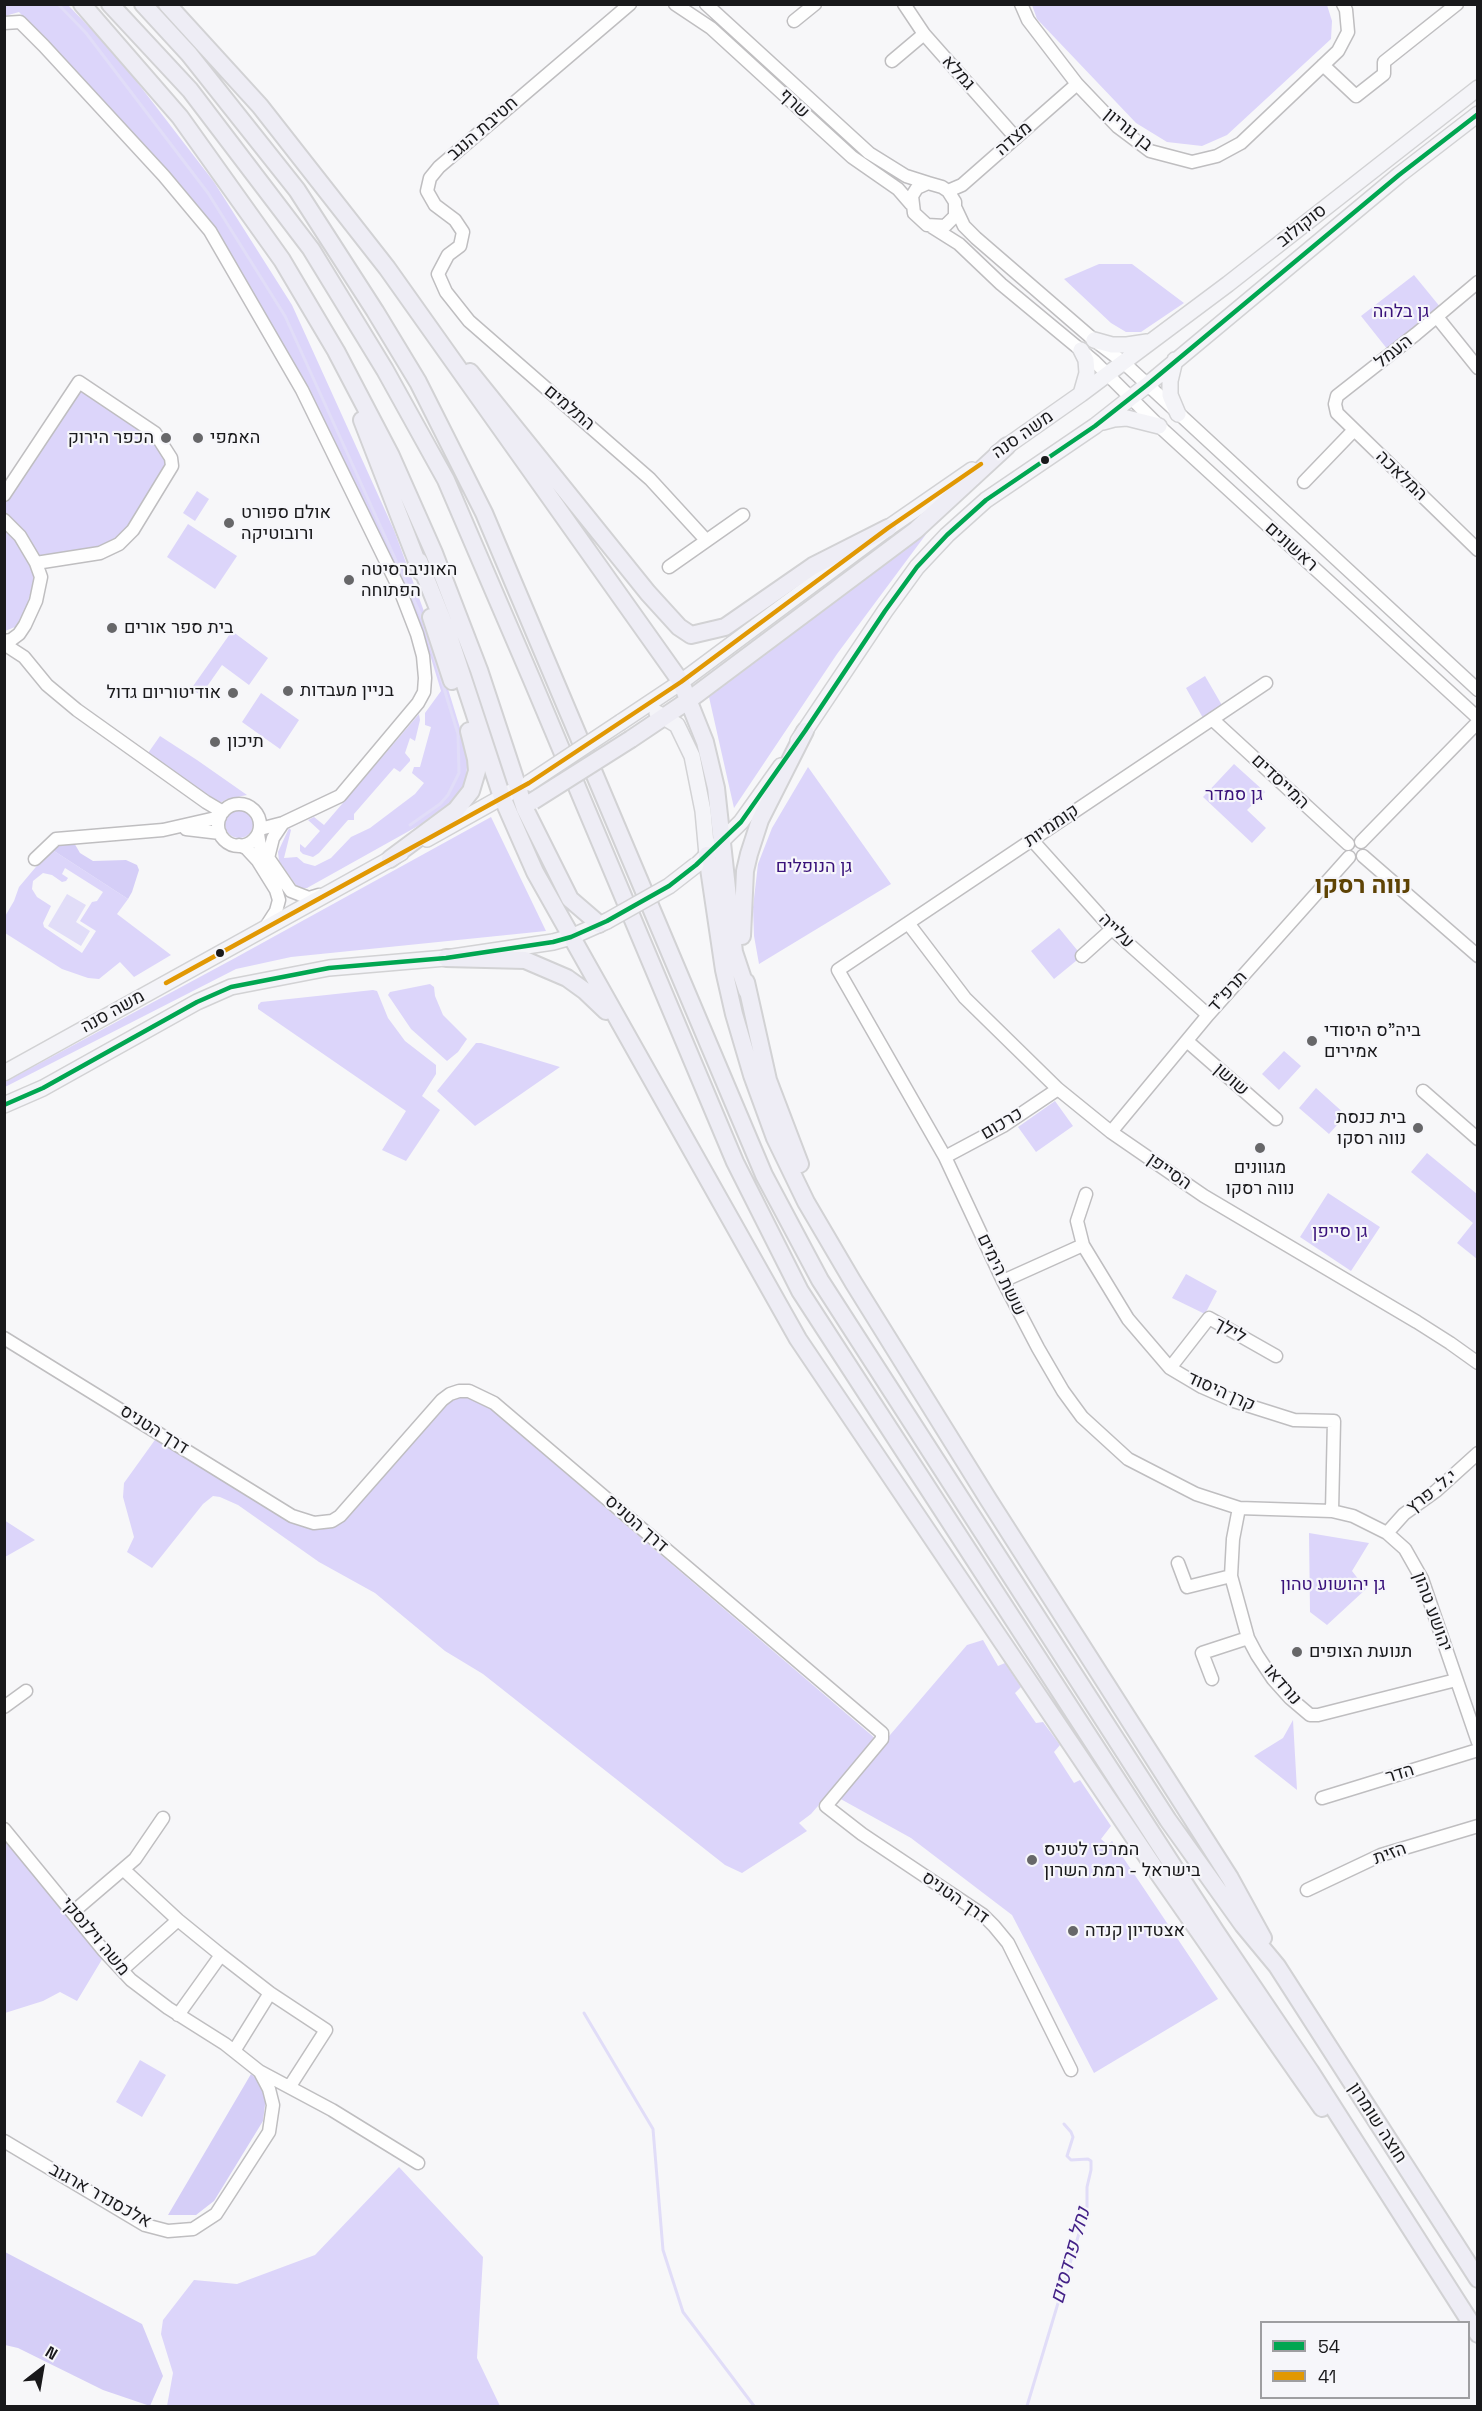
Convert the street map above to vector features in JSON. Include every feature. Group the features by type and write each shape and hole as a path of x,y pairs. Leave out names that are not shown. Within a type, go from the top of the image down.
{"highway":[{"path":"82,4 180,117 282,260 336,351 391,456 434,553 469,640 529,805 570,899 603,922"},
{"path":"110,4 190,90 311,249 385,370 446,480 735,1162 800,1291 1183,1882 1310,2071 1469,2321"},
{"path":"143,4 189,54 297,190 375,310 418,382 484,513 764,1175 820,1280 1168,1820 1244,1925 1277,1966"},
{"path":"167,4 260,106 332,197 431,328 481,404 681,682 705,742 714,777 734,952 747,991 772,1092 792,1148 853,1282"},
{"path":"431,328 487,391 648,593 679,627 691,635 725,627 813,566 888,528"},
{"path":"336,351 376,459 449,636 502,797 536,872 798,1340 1162,1880 1298,2076 1389,2198"},
{"path":"518,833 518,823 529,805 689,700 916,530 1007,446"},
{"path":"390,859 456,810 471,791 477,771 475,748 434,627 419,561"},
{"path":"747,991 741,946 745,871 760,820 805,731"},
{"path":"701,860 724,970 752,1075 775,1138 806,1202 982,1490 1230,1878 1277,1966"},
{"path":"446,958 525,960 542,966 567,978 585,991 621,1027"},
{"name":"חוצה שומרון","path":"1277,1966 1478,2279"}],"main road":[{"name":"סוקולוב","path":"1123,362 1228,284 1478,88"},
{"name":"סוקולוב","path":"1147,385 1416,161 1478,114"},
{"path":"1094,340 1112,345 1153,341"},
{"path":"1081,350 1086,360 1087,373 1082,394"},
{"path":"1175,360 1170,381 1170,394 1178,414"},
{"name":"משה סנה","path":"4,1072 524,786 681,682 888,528 1082,394 1123,362"},
{"name":"משה סנה","path":"8,1101 43,1088 197,1002 231,987 329,968 446,958 553,942 571,937 603,922 669,886 723,841 741,822 885,611 917,567 947,535 986,500 1095,426 1147,385"},
{"path":"1095,426 1114,418 1127,418 1159,426"},
{"path":"635,712 650,711 664,715 677,725 693,756 703,811 701,860"},
{"path":"4,1060 15,1061 33,1057"}],"street":[{"name":"חטיבת הנגב","path":"438,274 448,255 460,246 463,232 455,219 435,205 427,191 430,178 439,167 630,4"},
{"name":"שרף","path":"675,4 711,28 852,157 898,189 911,204"},
{"name":"שרף","path":"706,4 860,146 893,169 915,180 928,183"},
{"path":"794,21 814,4"},
{"name":"גמלא","path":"904,4 924,34 1016,138"},
{"name":"בן גוריון","path":"1021,4 1028,20 1077,84 1118,127 1150,151 1192,162 1217,156 1240,142 1338,51 1348,32 1346,10 1343,4"},
{"path":"1323,65 1356,96 1384,74 1384,62 1457,4"},
{"path":"4,23 20,22 200,217 302,390 400,590 417,634 423,656 424,692 418,703 340,796 259,832 250,842 239,845"},
{"path":"892,61 924,34"},
{"name":"מצדה","path":"948,191 962,185 1077,84"},
{"path":"1107,375 1081,350 1001,284 959,244 917,218 911,204 912,196 917,188 928,183 937,184 948,191 955,201 964,226 976,238 1094,340 1123,362"},
{"path":"932,227 945,226 951,222 956,209"},
{"name":"התלמים","path":"438,274 446,292 469,321 650,479 706,540"},
{"name":"העמל","path":"1337,396 1478,282"},
{"path":"1437,317 1478,369"},
{"name":"ראשונים","path":"1123,362 1478,690"},
{"name":"ראשונים","path":"1107,375 1159,426 1478,718"},
{"path":"4,495 79,382 155,433 171,458 172,466 133,530 119,544 100,553 36,563"},
{"name":"המלאכה","path":"1337,396 1335,404 1337,413 1478,550"},
{"path":"1304,482 1354,430"},
{"path":"669,567 743,515"},
{"path":"4,520 20,536 36,563 41,577 36,601 19,634 4,642"},
{"path":"4,642 24,657 47,685 77,710 222,814"},
{"name":"קוממיות","path":"838,970 1266,683"},
{"name":"המייסדים","path":"1212,719 1348,850"},
{"path":"1361,842 1478,722"},
{"path":"179,828 222,814 231,805 238,804 245,804 267,818 299,816"},
{"path":"257,813 258,841 291,891 309,898 329,893"},
{"path":"222,814 219,824 220,833 228,842 246,848 258,861 277,895 273,919 263,930"},
{"path":"268,858 273,838 283,823"},
{"path":"34,859 56,839 179,828 220,833"},
{"name":"עלייה","path":"1032,840 1112,929 1208,1015"},
{"path":"1355,840 1361,842 1365,847 1363,856 1355,860 1348,850 1355,840"},
{"name":"תרפ\"ד","path":"1112,1132 1348,850"},
{"path":"1363,856 1478,956"},
{"name":"הסייפן","path":"908,923 965,998 1058,1089 1112,1132 1204,1196 1442,1337 1477,1362"},
{"path":"1082,956 1112,929"},
{"name":"ששת הימים","path":"838,970 945,1157 1003,1281 1063,1391 1082,1417 1128,1459 1196,1494 1239,1508"},
{"name":"שושן","path":"1187,1041 1276,1119"},
{"name":"כרכום","path":"945,1157 1003,1126 1058,1089"},
{"path":"1423,1091 1478,1139"},
{"name":"קרן היסוד","path":"1086,1194 1077,1221 1083,1245 1128,1319 1170,1368 1202,1387 1234,1401 1294,1420 1334,1421 1332,1511"},
{"path":"1003,1281 1083,1245"},
{"name":"לילך","path":"1170,1368 1209,1318 1276,1356"},
{"name":"דרך הטניס","path":"4,1338 292,1516 314,1523 332,1521 340,1516 442,1400 450,1394 469,1391 494,1404 882,1733 882,1739 826,1806 862,1834 983,1915 994,1926 1008,1943 1071,2070"},
{"name":"י.ל. פרץ","path":"1387,1533 1404,1514 1436,1491 1478,1453"},
{"name":"יהושע טהון","path":"1239,1508 1332,1511 1353,1516 1387,1533 1405,1549 1422,1579 1478,1742"},
{"name":"נורדאו","path":"1239,1508 1233,1539 1231,1576 1248,1638 1273,1679 1310,1715 1318,1715 1456,1680"},
{"path":"1178,1563 1187,1587 1231,1576"},
{"path":"1212,1679 1202,1653 1248,1638"},
{"path":"4,1707 26,1691"},
{"name":"הדר","path":"1323,1798 1478,1750"},
{"path":"74,1912 135,1859 163,1818"},
{"name":"הזית","path":"1307,1890 1381,1855 1478,1826"},
{"name":"משה וילנסקי","path":"4,1829 104,1951 131,1980 178,2015 234,2051 259,2071"},
{"path":"124,1870 178,1920 270,1994 326,2030 290,2086"},
{"path":"122,1970 178,1920"},
{"path":"178,2015 221,1955"},
{"path":"234,2051 270,1994"},
{"path":"259,2071 290,2086 418,2163"},
{"name":"אלכסנדר ארגוב","path":"4,2141 145,2225 168,2231 193,2229 216,2214 269,2132 273,2104 269,2089 259,2071"}],"green space":[{"path":"5,5 68,5 117,56 214,182 292,305 394,530 425,614 468,754 466,780 463,788 443,812 307,888 300,888 296,885 279,861 278,852 289,828 291,830 284,858 297,857 304,863 315,866 331,858 351,837 370,828 415,794 424,783 412,773 414,767 420,767 431,727 425,725 425,713 441,691 421,625 281,342 206,216 19,12 5,16"},
{"path":"1032,5 1327,5 1332,21 1331,39 1227,135 1202,146 1167,142 1136,123 1037,19"},
{"path":"1099,264 1132,264 1184,303 1141,332 1126,332 1111,323 1064,279"},
{"name":"גן בלהה","path":"1414,275 1441,308 1388,350 1361,316"},
{"path":"77,385 132,420 174,456 127,532 106,547 37,559 5,517 5,498"},
{"path":"197,491 209,499 195,521 183,513"},
{"path":"4,524 28,553 35,579 24,614 15,627 5,631"},
{"path":"188,524 237,556 215,589 167,557"},
{"path":"927,533 837,654 734,808 709,697"},
{"path":"232,631 268,658 249,685 222,665 201,695 191,689"},
{"path":"1205,676 1223,707 1203,718 1186,688"},
{"path":"261,693 299,720 280,749 242,722"},
{"path":"419,714 420,720 415,741 410,738 405,753 410,761 400,772 394,768 354,814 354,820 348,820 319,853 313,857 303,854 300,851 300,844 305,848 320,831 308,820 314,817 324,825"},
{"path":"160,736 247,795 227,799 215,806 146,756"},
{"name":"גן סמדר","path":"1234,764 1265,792 1247,810 1266,828 1252,843 1203,797"},
{"name":"גן הנופלים","path":"808,767 891,884 759,964 754,936 753,907 758,864 772,828"},
{"path":"239,810 249,814 253,824 249,834 239,838 229,834 225,824 229,814"},
{"path":"491,817 546,931 291,957 236,969 5,1087 5,1082"},
{"path":"51,849 128,899 117,914 171,955 134,977 120,962 99,979 88,978 62,969 5,933 4,918 19,887","holes":["65,868 103,892 97,901 92,902 80,921 96,931 82,953 44,927 43,923 51,906 37,897 32,889 33,881 43,873 52,875 62,882 66,881 68,878 62,874"]},
{"path":"1059,928 1082,956 1054,979 1031,951"},
{"path":"430,984 434,987 435,996 443,1015 467,1039 458,1052 447,1061 411,1029 388,995 390,992"},
{"path":"377,991 388,1018 405,1041 436,1065 436,1074 422,1096 440,1110 406,1161 382,1150 406,1111 258,1009 261,1002"},
{"path":"476,1043 560,1067 475,1126 437,1091"},
{"path":"1284,1051 1301,1066 1279,1090 1262,1074"},
{"path":"1316,1088 1346,1115 1329,1134 1299,1108"},
{"path":"1055,1101 1073,1126 1036,1152 1018,1127"},
{"path":"1427,1153 1477,1194 1477,1259 1457,1243 1473,1223 1411,1172"},
{"name":"גן סייפן","path":"1328,1193 1380,1227 1351,1271 1300,1237"},
{"path":"1186,1274 1217,1291 1205,1314 1172,1298"},
{"path":"462,1396 473,1396 481,1401 876,1739 811,1814 799,1823 807,1831 742,1873 725,1865 483,1674 445,1651 375,1593 319,1562 238,1505 220,1497 213,1496 203,1504 152,1568 127,1552 134,1537 123,1497 124,1483 157,1437 298,1524 311,1529 322,1529 336,1526 346,1520 441,1409 452,1400"},
{"path":"4,1520 35,1540 5,1557 4,1557"},
{"name":"גן יהושוע טהון","path":"1309,1533 1369,1543 1352,1571 1366,1589 1327,1625 1310,1612"},
{"name":"המרכז לטניס בישראל - רמת השרון","path":"983,1640 998,1666 1005,1663 1021,1687 1015,1693 1036,1723 1043,1722 1060,1745 1054,1752 1074,1783 1080,1780 1111,1826 1101,1839 1108,1845 1112,1841 1218,1999 1094,2073 1012,1915 911,1838 837,1797 967,1645"},
{"path":"1293,1720 1297,1790 1254,1756 1283,1738"},
{"path":"4,1832 104,1956 77,2001 60,1992 43,2001 5,2013"},
{"path":"140,2060 166,2075 142,2117 116,2102"},
{"path":"399,2167 483,2257 477,2358 500,2406 167,2406 173,2373 161,2334 163,2320 194,2280 237,2284 315,2255"}],"shaded area":[{"path":"73,841 80,853 93,861 126,860 137,865 139,870 128,899 51,849 56,844"},
{"path":"67,894 86,905 76,922 90,931 81,946 48,926"},
{"path":"251,2074 257,2079 266,2097 263,2121 214,2201 196,2215 168,2215"},
{"path":"5,2252 142,2324 163,2376 150,2406 103,2390 18,2348 5,2345"}],"waterway":[{"path":"58,4 86,33 208,193 285,316 423,620 458,734 459,773 448,795 440,804 410,825"},
{"path":"584,2013 653,2129 663,2250 683,2312 754,2406"},
{"name":"נחל פרדסים","path":"1027,2406 1087,2207 1091,2161 1088,2159 1071,2160 1067,2156 1073,2137 1064,2124"}],"transit line":[{"name":"54","path":"4,1105 43,1088 197,1002 231,987 329,968 446,958 553,942 571,937 607,921 669,886 696,865 741,822 885,611 917,567 947,535 986,500 1095,426 1147,385 1399,175 1478,114"},
{"name":"41","path":"166,983 529,783 681,682 888,528 981,464"}],"place":[{"name":"הכפר הירוק","path":"166,438"},
{"name":"האמפי","path":"198,438"},
{"name":"אולם ספורט ורובוטיקה","path":"229,523"},
{"name":"האוניברסיטה הפתוחה","path":"349,580"},
{"name":"בית ספר אורים","path":"112,628"},
{"name":"בניין מעבדות","path":"288,691"},
{"name":"אודיטוריום גדול","path":"233,693"},
{"name":"תיכון","path":"215,742"},
{"name":"ביה\"ס היסודי אמירים","path":"1312,1041"},
{"name":"בית כנסת נווה רסקו","path":"1418,1128"},
{"name":"מגוונים נווה רסקו","path":"1260,1148"},
{"name":"תנועת הצופים","path":"1297,1652"},
{"name":"המרכז לטניס בישראל - רמת השרון","path":"1032,1860"},
{"name":"אצטדיון קנדה","path":"1073,1931"}],"district":[{"name":"נווה רסקו","path":"1363,886"}]}
